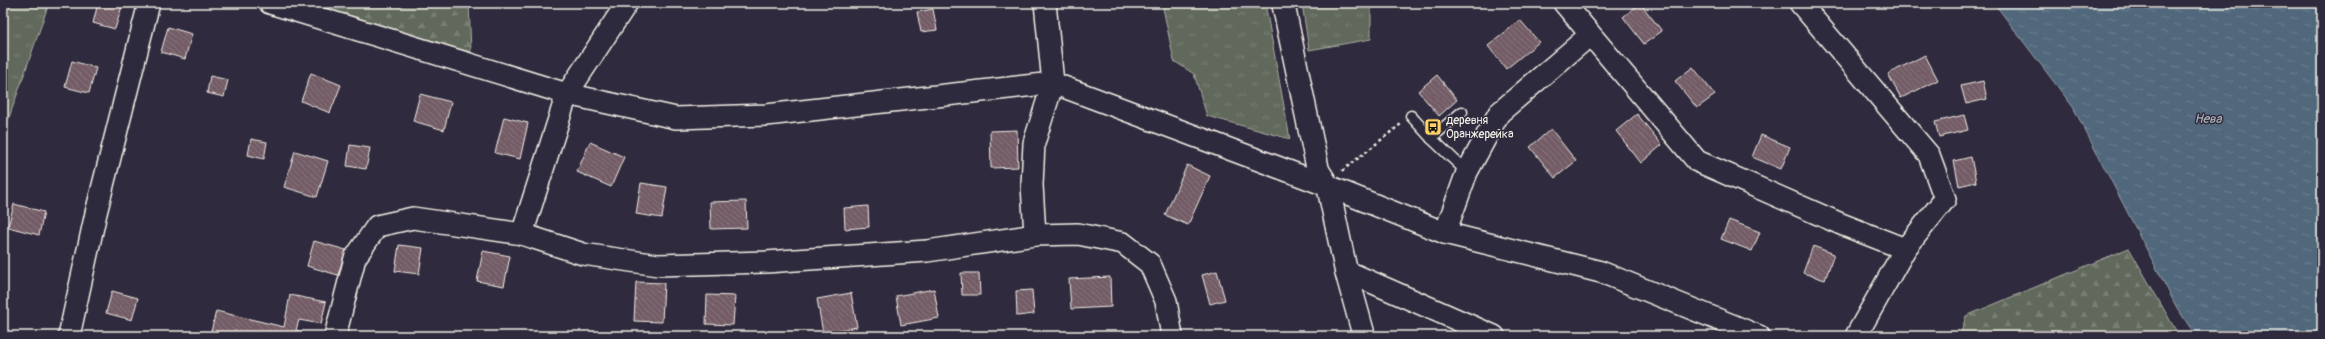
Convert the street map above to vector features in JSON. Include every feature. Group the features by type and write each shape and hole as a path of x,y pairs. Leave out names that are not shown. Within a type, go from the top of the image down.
{"street":[{"path":"69,336 96,213 149,3"},
{"path":"270,3 567,94 676,118 766,115 1053,83 1328,186 1445,233 1601,272 1759,336"},
{"path":"522,234 567,94 627,3"},
{"path":"1035,235 1032,186 1034,142 1053,83 1045,3"},
{"path":"1283,3 1318,170 1328,186 1346,271 1364,336"},
{"path":"1564,3 1590,36 1697,161 1841,224 1905,249"},
{"path":"1800,3 1929,155 1945,199 1905,249 1856,336"},
{"path":"1445,233 1468,172 1499,113 1590,36"},
{"path":"335,336 355,258 377,226 413,218 522,234 583,254 658,265 766,262 927,251 1035,235 1078,234 1123,243 1150,264 1166,301 1172,336"},
{"path":"1346,271 1494,336"}],"lane":[{"path":"1431,138 1462,112"},
{"path":"1411,116 1431,138 1468,172"}],"path":[{"path":"1348,166 1411,116"}],"green space":[{"path":"3,3 49,3 3,135"},
{"path":"310,3 469,3 471,52 463,50"},
{"path":"1162,3 1265,3 1290,139 1207,116 1194,74 1174,61"},
{"path":"1302,3 1371,3 1371,39 1309,50"},
{"path":"2129,248 2179,336 1960,336 1966,316"}],"water":[{"name":"Нева","path":"1994,3 2322,3 2322,336 2196,336 2177,308 2073,107"}],"building":[{"path":"98,3 123,3 115,29 93,23"},
{"path":"1640,3 1662,31 1644,44 1623,17"},
{"path":"933,9 937,30 921,32 917,12"},
{"path":"1520,20 1539,42 1506,69 1488,46"},
{"path":"168,27 192,34 185,59 161,52"},
{"path":"1925,55 1938,80 1901,98 1888,74"},
{"path":"72,61 96,68 89,93 65,87"},
{"path":"1693,67 1715,95 1697,108 1675,81"},
{"path":"311,73 341,85 330,113 301,101"},
{"path":"1437,75 1457,100 1439,116 1418,91"},
{"path":"210,76 228,80 224,97 207,93"},
{"path":"1983,81 1987,99 1966,104 1961,86"},
{"path":"420,94 451,102 444,130 413,121"},
{"path":"1637,114 1662,145 1641,163 1616,131"},
{"path":"1964,115 1968,130 1939,137 1935,122"},
{"path":"504,117 528,123 520,159 495,153"},
{"path":"1551,129 1576,161 1555,178 1530,147"},
{"path":"1017,130 1018,167 991,168 990,131"},
{"path":"1761,135 1790,147 1781,169 1752,157"},
{"path":"251,139 267,142 264,159 248,155"},
{"path":"590,142 624,157 611,187 577,172"},
{"path":"350,145 370,148 366,169 347,166"},
{"path":"295,151 328,161 317,197 284,187"},
{"path":"1971,157 1976,182 1959,186 1954,161"},
{"path":"1187,165 1210,176 1188,225 1165,215"},
{"path":"641,183 667,187 662,218 636,214"},
{"path":"746,201 747,228 711,229 710,202"},
{"path":"14,204 44,212 39,235 8,227"},
{"path":"868,206 869,227 845,229 844,208"},
{"path":"1729,220 1760,232 1752,251 1721,239"},
{"path":"314,241 346,250 338,275 307,266"},
{"path":"399,245 423,248 419,274 395,271"},
{"path":"1813,246 1834,254 1825,280 1803,273"},
{"path":"483,251 510,256 504,286 477,281"},
{"path":"1217,271 1225,300 1210,304 1202,275"},
{"path":"961,273 979,273 980,295 962,295"},
{"path":"1110,277 1111,307 1071,309 1069,279"},
{"path":"636,282 664,283 662,322 634,321"},
{"path":"934,289 939,318 901,325 896,296"},
{"path":"1032,290 1034,314 1017,316 1016,291"},
{"path":"112,291 138,298 132,320 106,313"},
{"path":"851,293 857,327 823,333 817,299"},
{"path":"290,295 326,302 321,324 299,320 296,330 302,332 301,336 210,336 216,311 284,327"},
{"path":"707,295 735,296 733,325 706,324"}],"place":[{"name":"деревня Оранжерейка","path":"1433,127"}]}
